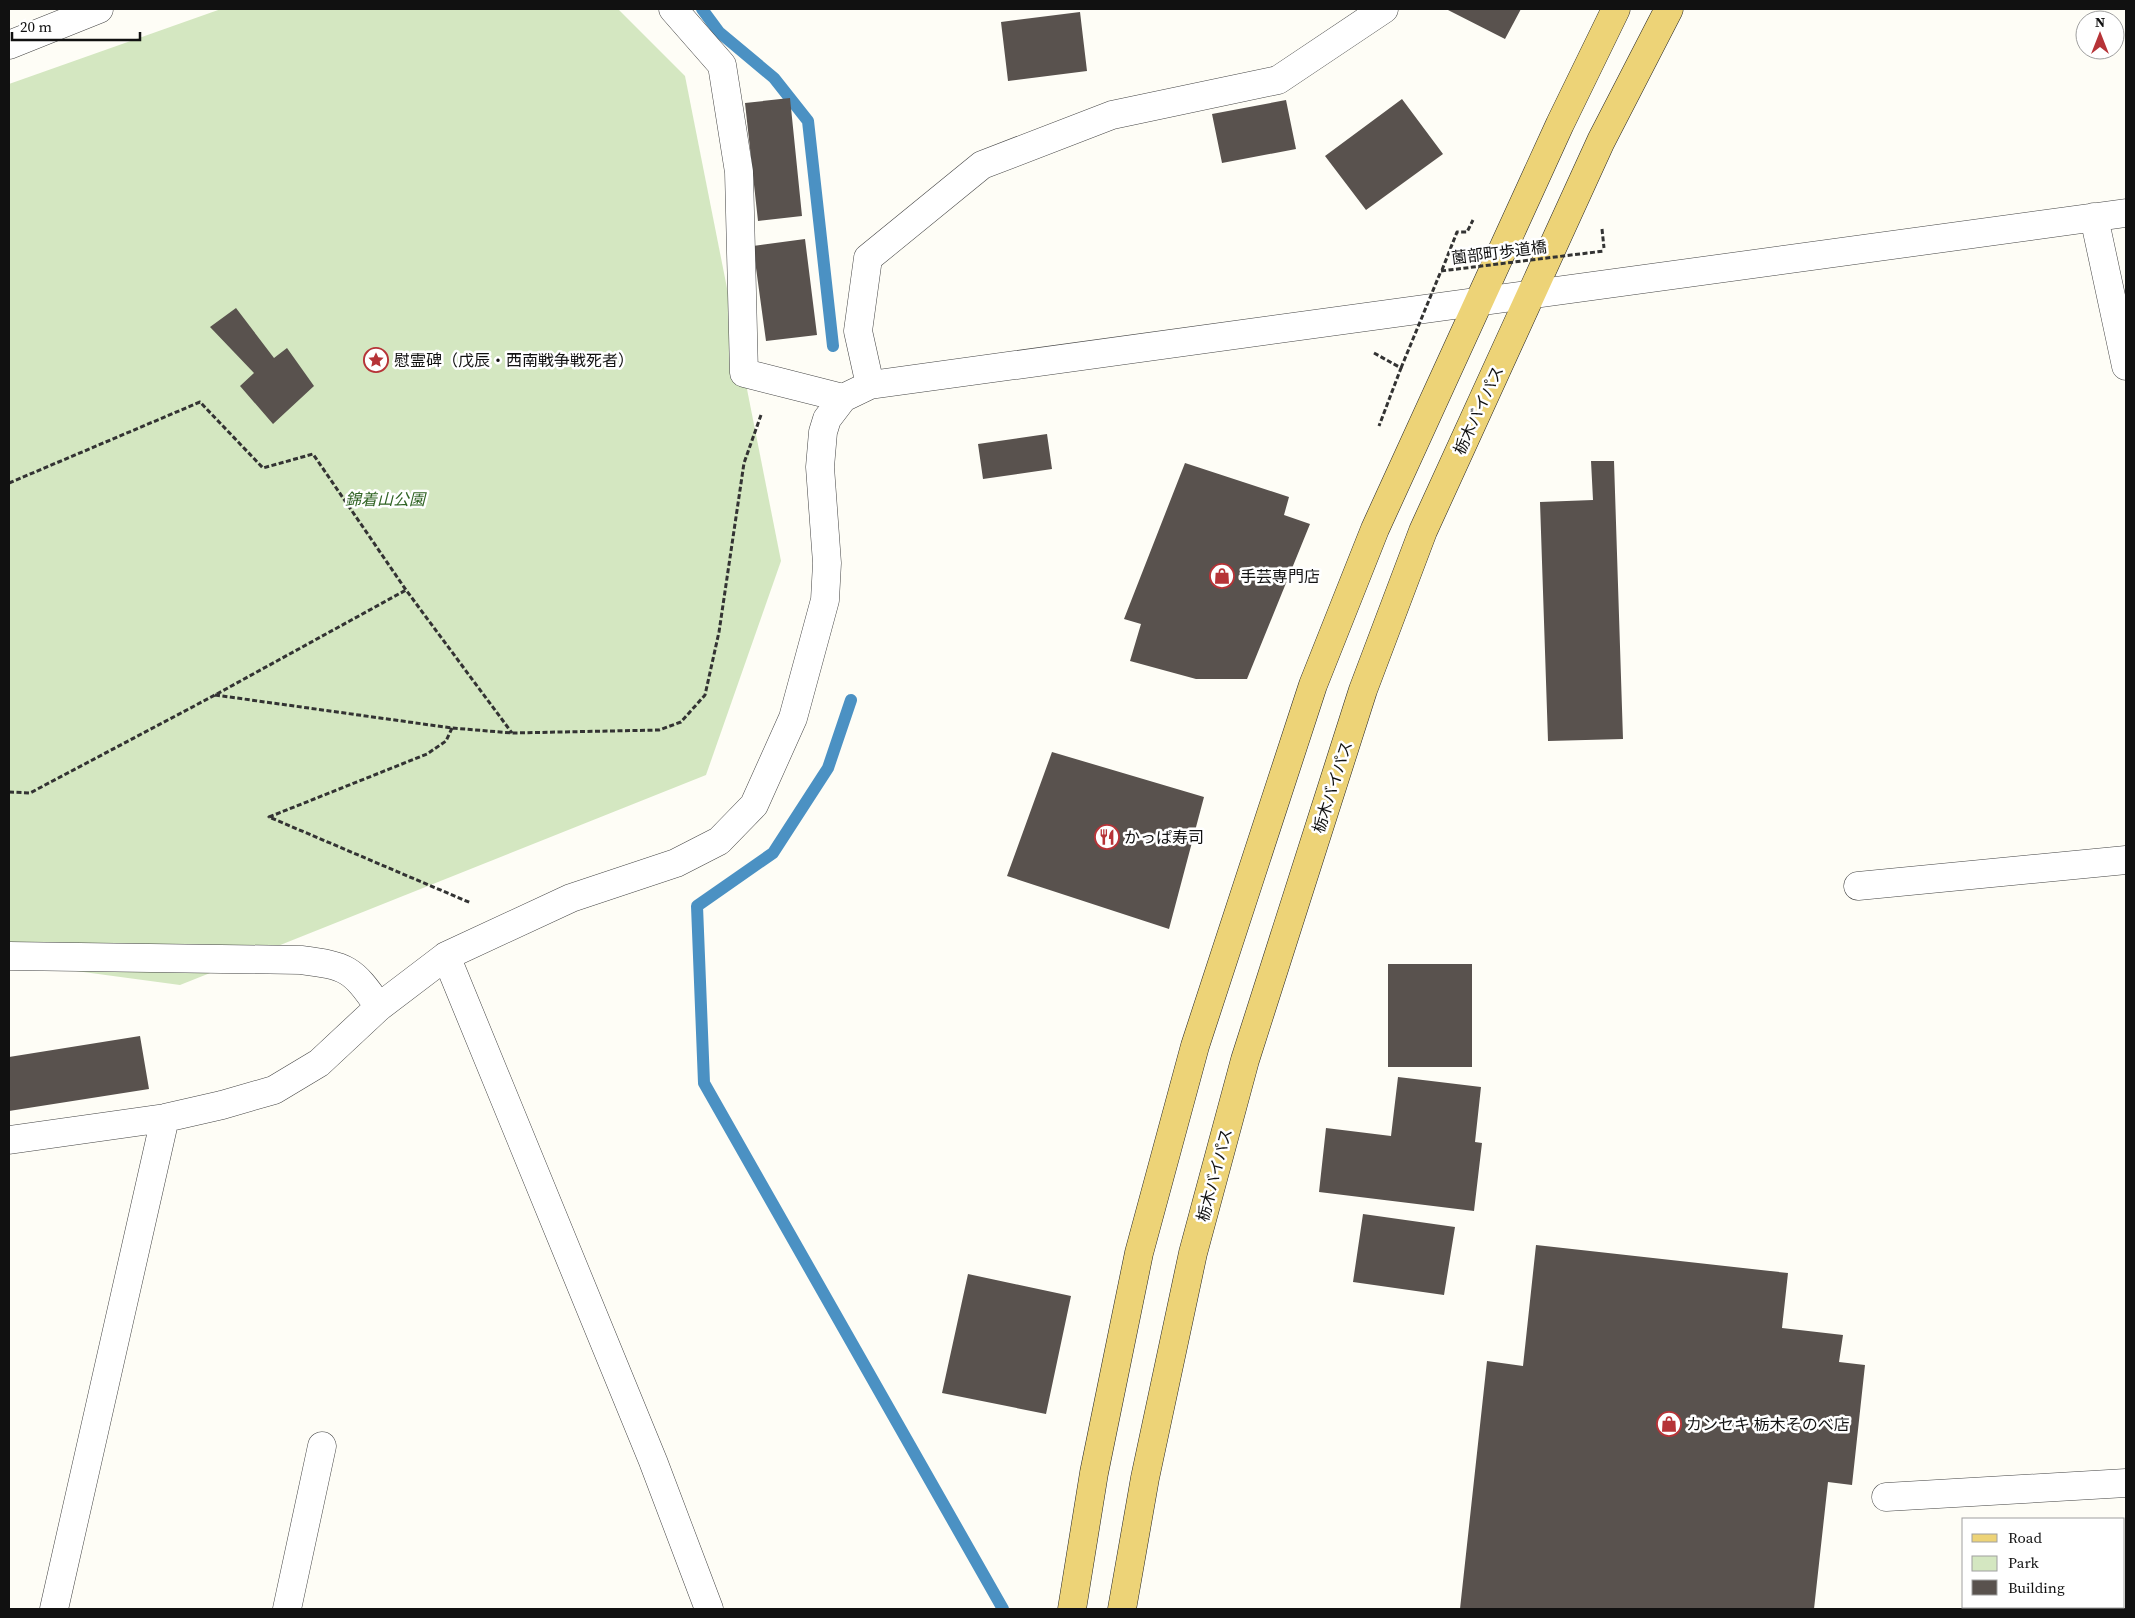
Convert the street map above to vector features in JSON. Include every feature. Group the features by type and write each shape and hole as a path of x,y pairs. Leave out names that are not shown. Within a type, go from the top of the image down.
{"main road":[{"path":"1072,1609 1094,1473 1139,1254 1195,1046 1313,685 1375,529 1479,301 1616,9"},
{"name":"栃木バイパス","path":"1122,1609 1145,1478 1193,1254 1245,1060 1363,690 1423,531 1601,142 1669,9"}],"street":[{"path":"9,45 98,9"},
{"path":"673,9 722,65 739,172 744,373 843,398"},
{"path":"870,386 858,331 868,258 982,165 1112,115 1278,80 1384,9"},
{"path":"9,1140 165,1118 222,1105 274,1090 319,1063 379,1007 446,956 571,898 676,863 719,841 754,804 793,718 825,600 827,564 820,467 823,432 826,420 843,398 870,386 1532,293 2126,213"},
{"path":"2094,217 2126,366"},
{"path":"1858,886 2126,860"},
{"path":"9,956 301,960 334,964 359,978 379,1007"},
{"path":"446,956 653,1460 709,1609"},
{"path":"54,1609 165,1118"},
{"path":"287,1609 322,1446"},
{"path":"1886,1497 2126,1482"}],"path":[{"path":"1432,273 1441,271 1457,232 1467,232 1476,215"},
{"path":"1601,225 1604,251"},
{"name":"薗部町歩道橋","path":"1377,432 1441,271 1614,250"},
{"path":"1368,350 1401,368"},
{"path":"215,695 452,728 512,733 658,730 681,722 705,695 719,632 744,463 774,381"},
{"path":"9,483 200,402 263,468 313,454 406,590 512,733"},
{"path":"9,792 30,792 215,695 406,590"},
{"path":"452,728 446,742 427,754 269,817 518,923"}],"green space":[{"name":"錦着山公園","path":"221,9 618,9 685,76 781,561 706,775 180,985 9,962 9,84"}],"building":[{"path":"1446,9 1521,9 1505,39"},
{"path":"1080,12 1087,71 1008,81 1001,22"},
{"path":"790,98 802,216 758,221 745,103"},
{"path":"1402,99 1443,154 1366,210 1325,156"},
{"path":"1286,100 1296,149 1222,163 1212,114"},
{"path":"805,239 817,335 766,341 753,246"},
{"path":"236,308 274,358 287,348 314,386 273,424 240,386 254,373 210,327"},
{"path":"1047,434 1052,469 983,479 978,444"},
{"path":"1591,461 1614,461 1623,739 1548,741 1540,502 1593,500"},
{"path":"1185,463 1289,497 1284,515 1310,524 1247,679 1196,679 1130,661 1141,624 1124,619"},
{"name":"かっぱ寿司","path":"1052,752 1204,797 1169,929 1007,876"},
{"path":"1388,964 1472,964 1472,1067 1388,1067"},
{"path":"140,1036 149,1089 9,1111 9,1057"},
{"path":"1398,1077 1481,1087 1475,1142 1482,1143 1474,1211 1319,1192 1326,1128 1391,1136"},
{"path":"1363,1214 1455,1227 1444,1295 1353,1282"},
{"name":"カンセキ 栃木そのべ店","path":"1536,1245 1788,1273 1782,1328 1843,1335 1839,1362 1865,1365 1852,1485 1828,1482 1814,1609 1460,1609 1487,1361 1523,1366"},
{"path":"968,1274 1071,1296 1046,1414 942,1393"}],"waterway":[{"path":"702,9 719,32 774,78 808,121 833,346"},
{"path":"851,700 828,768 773,853 697,906 704,1083 1003,1609"}],"place":[{"name":"慰霊碑（戊辰・西南戦争戦死者）","path":"376,360"},
{"name":"手芸専門店","path":"1222,576"},
{"name":"かっぱ寿司","path":"1107,837"},
{"name":"カンセキ 栃木そのべ店","path":"1669,1424"}]}
